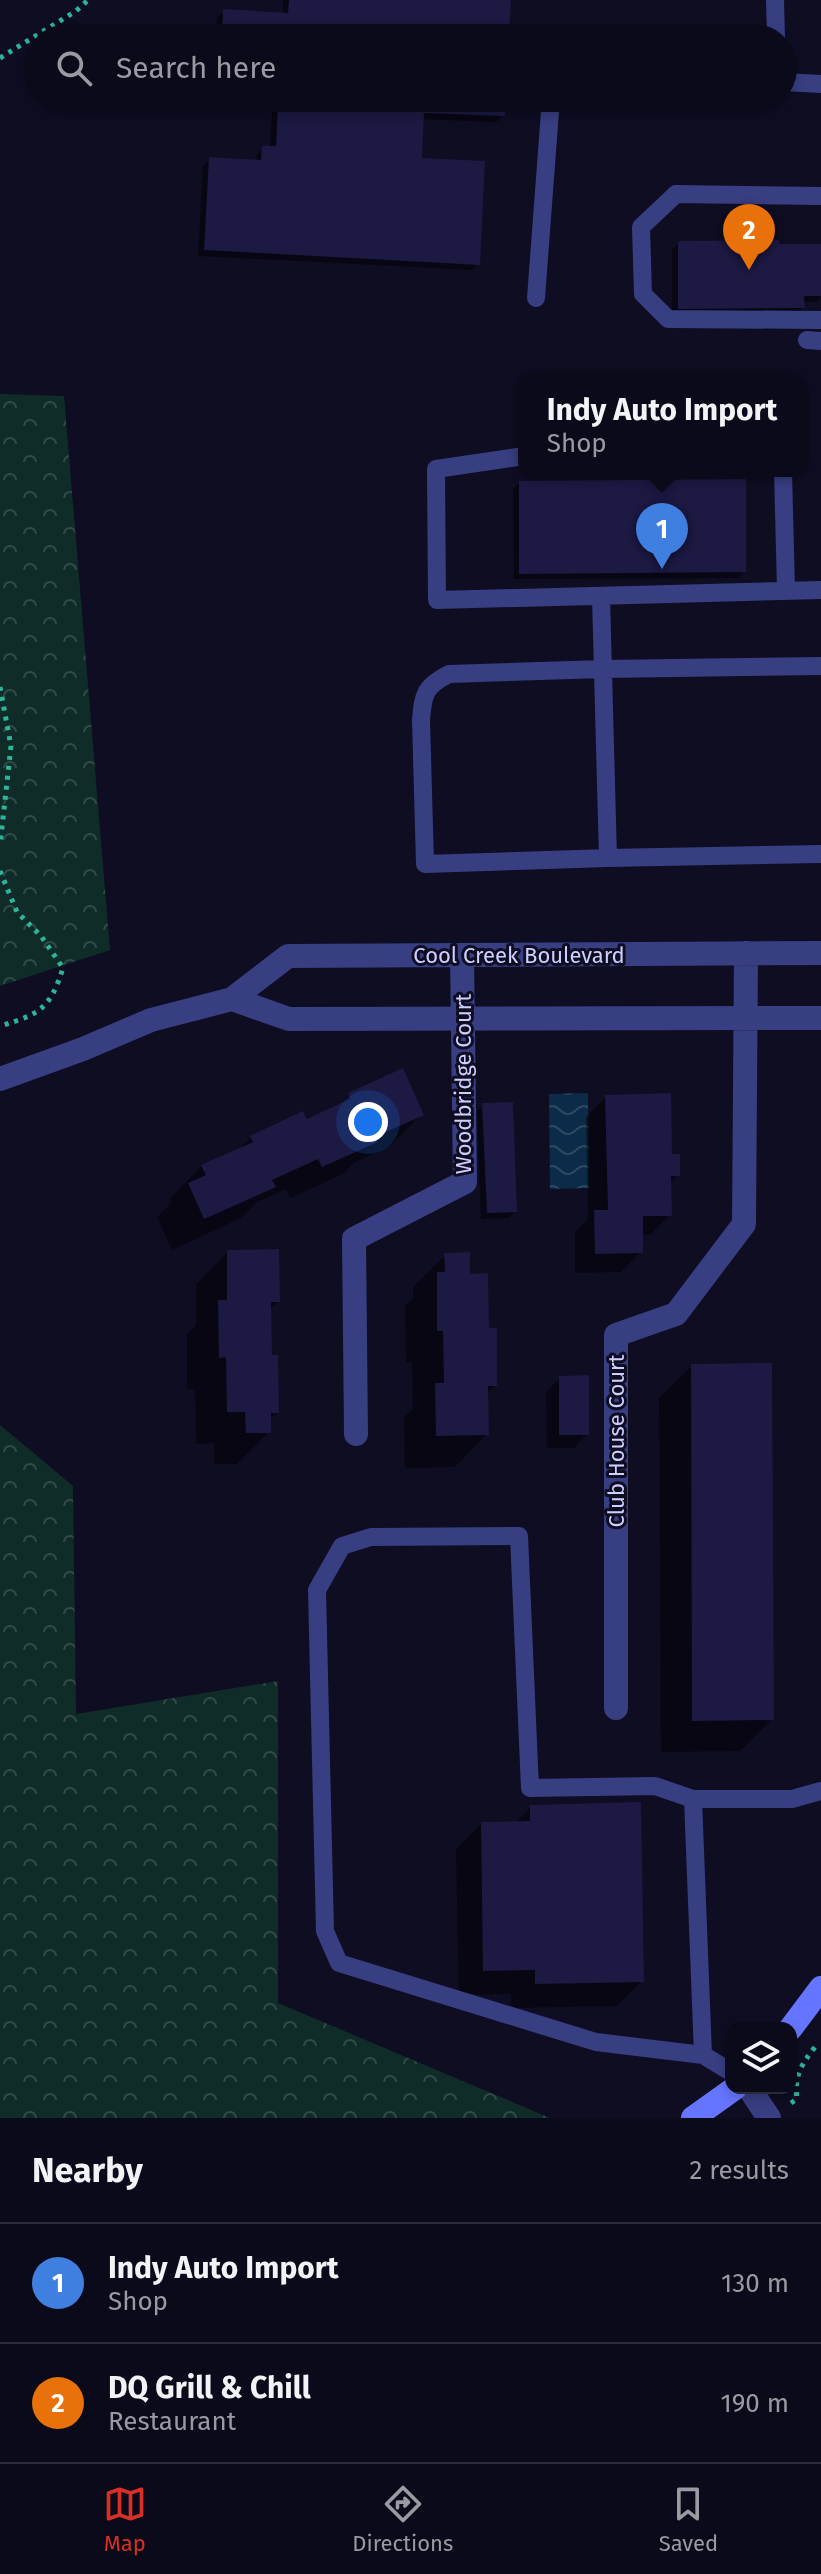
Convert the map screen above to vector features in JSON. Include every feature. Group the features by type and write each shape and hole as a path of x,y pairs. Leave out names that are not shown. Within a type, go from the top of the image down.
{"street":[{"name":"Club House Court","path":"616,1708 616,1335 676,1314 744,1224 746,953"},
{"name":"Cool Creek Boulevard","path":"0,1079 151,1020 232,999 288,956 821,953"},
{"name":"Woodbridge Court","path":"356,1434 354,1239 465,1182 462,955"},
{"path":"232,999 289,1019 821,1018"},
{"path":"796,2022 821,1988"},
{"path":"693,2118 727,2094"},
{"path":"753,2094 769,2118"}],"lane":[{"path":"775,0 776,24"},
{"path":"797,83 821,84"},
{"path":"536,298 550,112"},
{"path":"821,196 676,194 641,227 643,294 668,319 821,320"},
{"path":"518,457 436,469 437,600 821,590"},
{"path":"783,477 786,590"},
{"path":"601,597 608,858"},
{"path":"821,666 449,674 431,683 422,700 421,720 425,864 821,854"},
{"path":"725,2068 703,2055 596,2042 339,1963 325,1931 317,1590 342,1546 371,1537 519,1536 530,1788 655,1786 693,1799 792,1799 821,1791"},
{"path":"693,1799 703,2055"}],"path":[{"path":"55,24 88,0"},
{"path":"0,58 24,43"},
{"path":"0,687 11,746 0,845"},
{"path":"0,871 17,912 41,936 63,968 54,996 30,1017 0,1026"},
{"path":"797,2099 795,2083 800,2065 821,2041"}],"green space":[{"path":"0,394 64,396 110,950 0,986"},
{"path":"0,1425 73,1486 76,1714 278,1681 278,2003 550,2118 0,2118"}],"water":[{"path":"588,1093 589,1188 550,1189 549,1094"}],"building":[{"path":"289,0 511,0 510,24 222,24 223,9 288,13"},
{"path":"278,112 505,112 505,116 424,113 422,158 485,161 480,265 204,250 209,157 261,160 262,146 276,146"},
{"path":"779,240 779,244 821,244 821,296 804,296 805,308 678,309 678,241"},
{"path":"746,479 746,572 519,574 519,481"},
{"path":"403,1068 424,1115 375,1137 378,1142 322,1167 318,1159 272,1180 276,1187 204,1219 188,1183 206,1175 201,1165 253,1142 250,1136 303,1111 307,1119 350,1099 348,1093"},
{"path":"671,1093 672,1154 680,1154 680,1176 671,1176 672,1216 643,1216 643,1253 595,1254 594,1210 608,1210 605,1095"},
{"path":"513,1102 517,1212 487,1213 482,1103"},
{"path":"279,1249 280,1302 271,1302 272,1355 278,1355 279,1413 271,1413 271,1433 246,1433 245,1412 227,1412 226,1357 219,1358 218,1300 227,1300 227,1250"},
{"path":"470,1252 470,1274 488,1273 489,1328 497,1328 497,1386 488,1386 489,1435 436,1436 435,1383 444,1383 443,1331 437,1331 437,1272 445,1272 444,1253"},
{"path":"772,1363 774,1720 692,1721 691,1364"},
{"path":"589,1375 589,1435 559,1435 559,1376"},
{"path":"641,1802 644,1982 535,1984 535,1970 483,1971 481,1822 530,1821 530,1805"}],"place":[{"name":"DQ Grill & Chill","path":"749,270"},
{"name":"Indy Auto Import","path":"662,569"}]}
